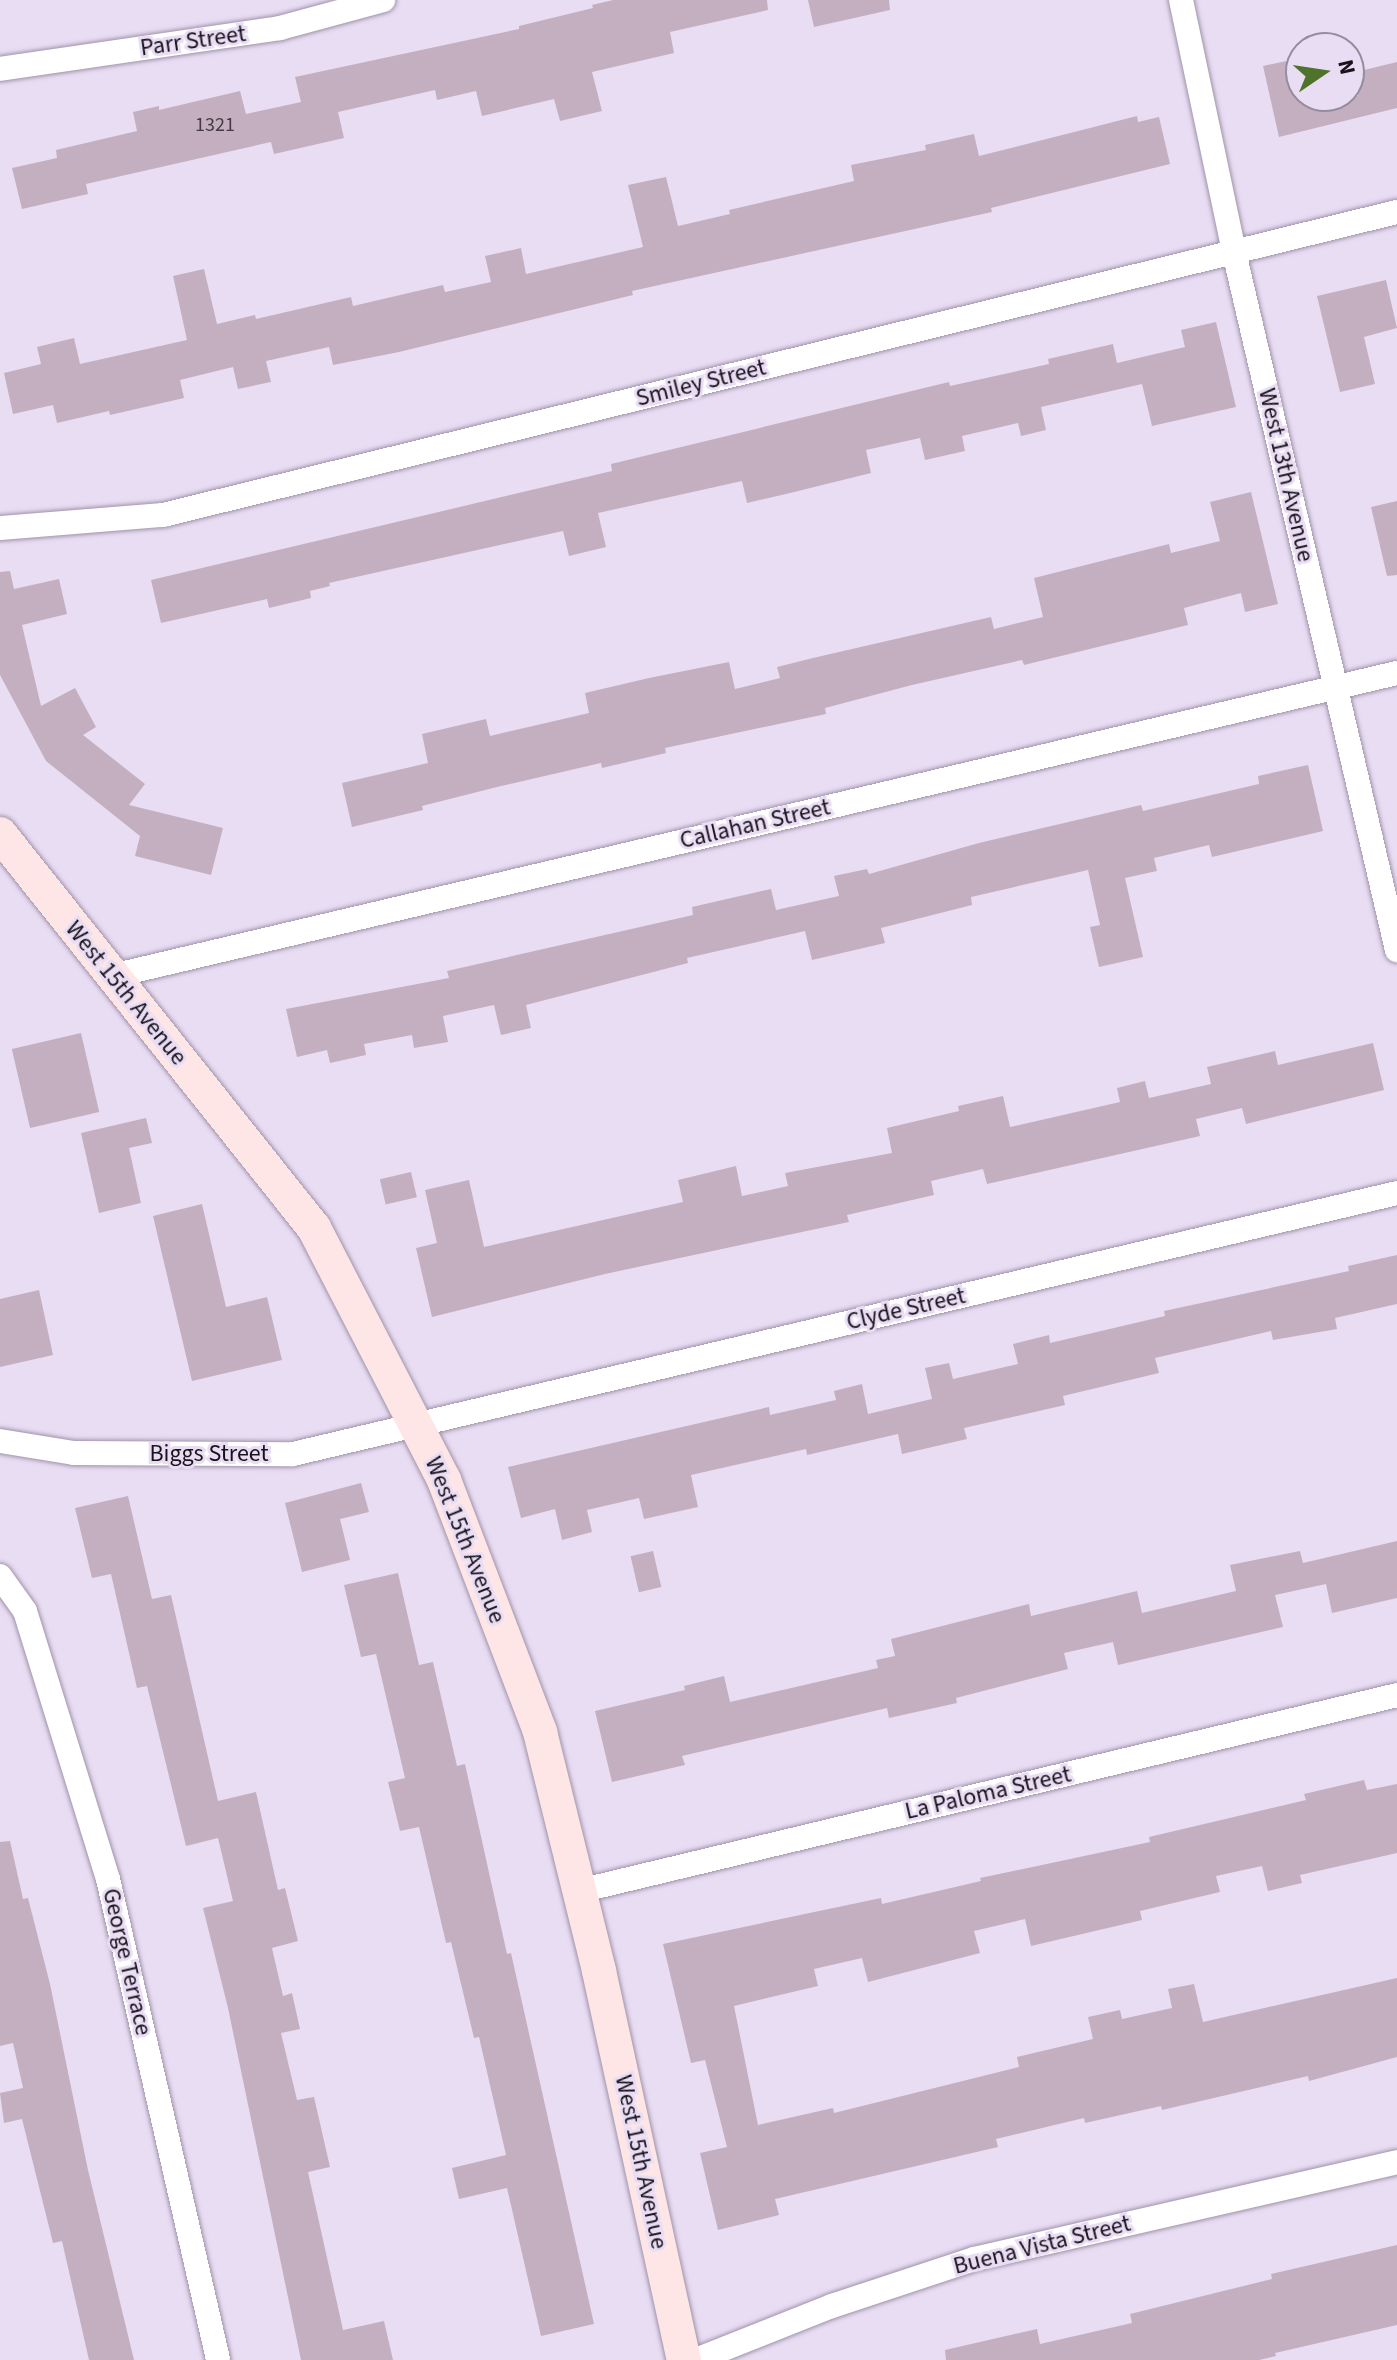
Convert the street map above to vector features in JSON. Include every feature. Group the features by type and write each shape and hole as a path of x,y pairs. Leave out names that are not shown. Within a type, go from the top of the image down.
{"street":[{"name":"Parr Street","path":"0,69 280,28 383,0"},
{"name":"West 13th Avenue","path":"1181,0 1234,252 1397,950"},
{"name":"Smiley Street","path":"0,528 163,515 1397,212"},
{"name":"Callahan Street","path":"112,976 1397,673"},
{"name":"West 15th Avenue","path":"0,834 314,1228 444,1480 540,1732 579,1891 684,2360"},
{"name":"Clyde Street","path":"416,1425 1397,1193"},
{"name":"Biggs Street","path":"0,1441 74,1453 293,1454 416,1425"},
{"name":"George Terrace","path":"0,1576 25,1611 108,1879 218,2360"},
{"name":"La Paloma Street","path":"579,1891 1397,1695"},
{"name":"Buena Vista Street","path":"696,2360 832,2306 974,2259 1397,2162"}],"building":[{"path":"613,0 767,0 768,10 670,32 674,53 592,72 602,111 560,121 554,99 482,116 476,91 437,100 435,90 338,112 344,138 274,154 271,142 86,184 88,194 22,209 12,168 57,158 56,150 137,131 133,112 159,106 159,110 240,91 246,114 301,102 295,77 519,29 519,26"},
{"path":"808,0 889,0 890,10 814,27"},
{"path":"1285,61 1285,112 1365,112 1365,70 1397,62 1397,108 1279,137 1263,66"},
{"path":"1137,116 1138,122 1159,117 1170,164 991,208 992,212 632,291 633,295 399,352 333,365 329,347 266,361 271,382 238,389 233,367 180,380 184,398 110,415 109,411 57,423 53,405 13,414 4,373 41,364 37,347 74,338 80,364 187,340 173,276 204,269 217,324 255,315 256,319 351,297 353,306 443,285 445,292 491,282 485,256 521,248 526,274 643,247 628,185 666,177 678,226 730,214 729,210 854,181 851,165 926,150 925,145 974,134 979,156"},
{"path":"1386,280 1397,328 1364,337 1375,384 1340,392 1317,296"},
{"path":"1216,322 1236,407 1152,426 1142,384 1041,407 1046,430 1021,436 1018,423 962,436 965,451 925,460 920,438 866,450 871,473 786,494 747,503 742,481 598,513 606,547 569,556 563,531 329,583 330,586 310,591 311,598 269,608 267,599 161,623 151,580 612,471 611,464 949,382 950,386 1049,364 1048,359 1113,344 1117,363 1185,347 1181,330"},
{"path":"1251,492 1278,604 1245,612 1241,593 1184,608 1188,625 1024,665 1022,660 912,685 825,708 826,714 665,748 666,753 602,768 601,763 501,786 422,806 423,810 352,827 342,783 428,763 422,734 486,719 490,736 589,713 585,693 649,678 729,662 735,689 780,678 777,667 813,658 991,617 994,629 1043,617 1034,578 1169,544 1171,553 1220,541 1210,502"},
{"path":"1397,501 1397,575 1387,576 1371,507"},
{"path":"10,571 14,589 59,579 67,614 22,625 41,706 75,688 96,727 83,735 145,784 129,805 223,828 211,875 135,856 140,836 46,761 0,675 0,572"},
{"path":"1308,765 1323,831 1212,857 1209,845 1154,858 1157,871 1125,878 1143,957 1099,967 1090,927 1100,925 1088,870 971,897 972,905 881,928 885,943 812,960 805,931 687,958 688,963 526,1005 531,1028 501,1035 494,1005 443,1016 448,1042 414,1048 412,1035 364,1044 366,1055 330,1063 327,1050 297,1057 286,1009 449,978 447,971 693,915 692,907 771,889 776,910 839,896 834,876 867,869 869,874 979,843 1141,805 1143,811 1259,784 1258,776"},
{"path":"81,1033 99,1112 30,1128 12,1049"},
{"path":"1373,1043 1384,1090 1246,1124 1242,1108 1196,1119 1200,1136 987,1184 983,1169 931,1181 934,1195 847,1215 849,1222 605,1274 432,1317 416,1248 437,1243 425,1190 469,1180 484,1247 683,1202 678,1180 736,1166 742,1196 788,1186 785,1173 892,1153 887,1128 959,1111 958,1106 1003,1096 1010,1127 1120,1102 1117,1088 1145,1081 1149,1098 1211,1084 1207,1067 1275,1051 1278,1065"},
{"path":"146,1118 152,1143 129,1148 141,1203 99,1213 81,1133"},
{"path":"411,1172 417,1197 386,1205 380,1179"},
{"path":"202,1204 226,1307 267,1297 282,1360 192,1381 153,1216"},
{"path":"1397,1255 1397,1304 1335,1318 1337,1329 1273,1340 1271,1331 1155,1358 1159,1373 1063,1396 1065,1405 964,1428 967,1439 902,1454 898,1434 807,1455 806,1449 691,1475 698,1507 644,1519 639,1498 587,1510 592,1532 562,1540 555,1509 521,1518 508,1467 769,1407 770,1415 836,1400 834,1391 862,1384 868,1414 932,1399 925,1368 949,1363 953,1379 1018,1364 1013,1344 1049,1335 1050,1343 1165,1316 1164,1311 1349,1271 1348,1266"},
{"path":"39,1290 53,1355 0,1367 0,1299"},
{"path":"361,1483 369,1512 340,1519 350,1560 302,1572 285,1503"},
{"path":"128,1496 152,1599 171,1595 218,1801 256,1792 278,1890 285,1888 298,1941 272,1948 283,1996 292,1993 300,2029 281,2033 297,2100 314,2097 330,2167 308,2172 343,2330 384,2321 393,2360 301,2360 228,2008 203,1908 233,1901 218,1838 186,1846 147,1686 137,1688 111,1574 92,1578 75,1508"},
{"path":"1397,1541 1397,1598 1332,1613 1326,1584 1275,1595 1283,1627 1118,1665 1113,1642 1064,1653 1068,1669 956,1698 957,1703 889,1718 887,1708 682,1756 685,1765 612,1782 595,1711 685,1690 684,1686 724,1676 730,1702 878,1668 876,1660 895,1656 891,1639 1029,1604 1031,1616 1137,1591 1142,1613 1236,1591 1230,1565 1300,1551 1303,1563"},
{"path":"653,1551 661,1587 639,1592 631,1556"},
{"path":"398,1573 419,1665 433,1662 457,1766 465,1764 594,2324 541,2336 507,2188 459,2199 452,2168 506,2155 479,2037 474,2038 451,1942 446,1943 419,1827 400,1831 388,1782 405,1778 376,1654 361,1657 344,1585"},
{"path":"1364,1780 1367,1790 1397,1784 1397,1853 1300,1875 1302,1883 1268,1891 1262,1866 1216,1876 1220,1892 1140,1911 1142,1920 1031,1946 1025,1919 974,1931 980,1953 868,1982 862,1958 814,1969 818,1986 734,2006 758,2125 833,2108 834,2113 1019,2067 1017,2057 1093,2039 1088,2017 1120,2010 1122,2019 1172,2008 1168,1989 1194,1984 1203,2022 1397,1978 1397,2057 1309,2081 1308,2076 1162,2110 1161,2106 1085,2123 1084,2118 996,2139 998,2147 775,2199 779,2215 718,2230 700,2153 727,2147 705,2060 691,2063 663,1944 881,1898 882,1904 981,1881 980,1878 1150,1842 1149,1837 1306,1800 1304,1794"},
{"path":"10,1841 23,1899 28,1898 50,1984 88,2170 134,2360 89,2360 62,2241 53,2243 22,2119 4,2123 0,2093 23,2088 13,2043 0,2046 0,1842"},
{"path":"1397,2245 1397,2325 1275,2353 1276,2356 1259,2360 946,2360 945,2350 1037,2329 1040,2344 1132,2323 1130,2314 1272,2279 1271,2274"}]}
